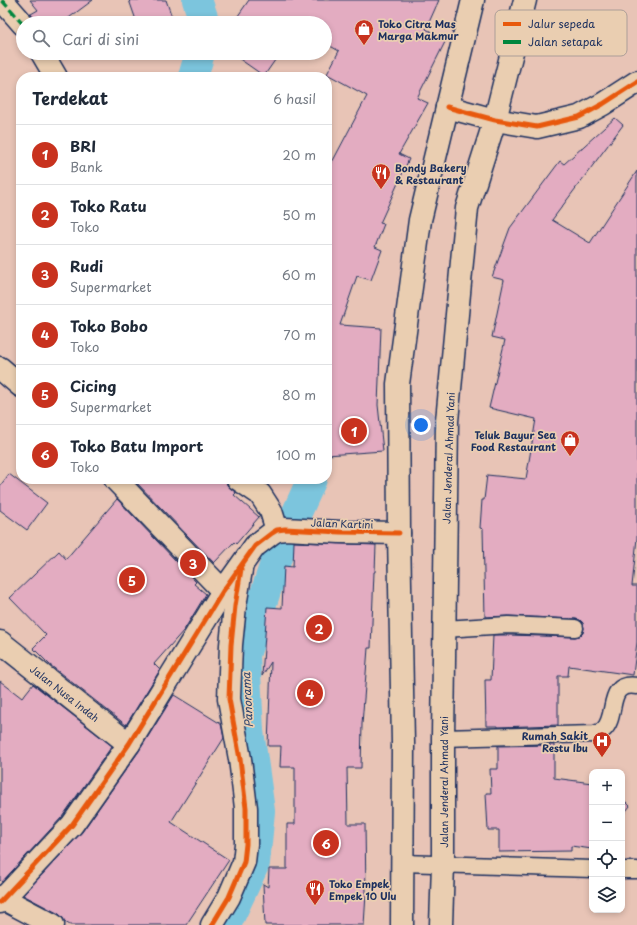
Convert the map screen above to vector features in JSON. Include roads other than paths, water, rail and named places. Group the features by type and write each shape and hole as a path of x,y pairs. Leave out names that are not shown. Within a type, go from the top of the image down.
{"main road":[{"path":"2,0 16,16"},
{"path":"402,925 403,743 398,384 420,220 473,0"},
{"name":"Jalan Jenderal Ahmad Yani","path":"522,10 525,0"},
{"name":"Jalan Jenderal Ahmad Yani","path":"441,925 444,864 443,738 447,421 467,208 495,120 511,56"},
{"path":"46,60 53,72"},
{"path":"447,106 495,120 537,127 578,117 604,104 637,82"},
{"path":"0,368 16,382"},
{"path":"120,484 223,592"},
{"path":"53,925 1,899 72,825 129,744 223,592 255,546 281,529 260,494 245,484"},
{"name":"Jalan Kartini","path":"281,529 399,533"},
{"path":"212,925 229,897 244,862 246,844 246,808 230,699 231,645 235,606 242,565"},
{"name":"Jalan Nusa Indah","path":"0,642 129,744"}],"lane":[{"path":"444,629 508,626 575,628"},
{"path":"443,738 595,734 603,731 608,724 617,693 621,687 628,684 637,686"},
{"path":"402,863 589,869"},
{"path":"625,870 637,870"}],"waterway":[{"name":"Panorama","path":"197,0 203,16"},
{"name":"Panorama","path":"194,72 198,60"},
{"name":"Panorama","path":"226,925 255,863 260,811 249,731 245,655 277,557 310,484"}],"place":[{"name":"Toko Citra Mas Marga Makmur","path":"364,46"},
{"name":"Bondy Bakery & Restaurant","path":"381,190"},
{"name":"BRI","path":"354,431"},
{"name":"Teluk Bayur Sea Food Restaurant","path":"570,457"},
{"name":"Rudi","path":"193,563"},
{"name":"Cicing","path":"132,580"},
{"name":"Toko Ratu","path":"319,628"},
{"name":"Toko Bobo","path":"310,693"},
{"name":"Rumah Sakit Restu Ibu","path":"602,758"},
{"name":"Toko Batu Import","path":"326,843"},
{"name":"Toko Empek Empek 10 Ulu","path":"315,906"}]}
